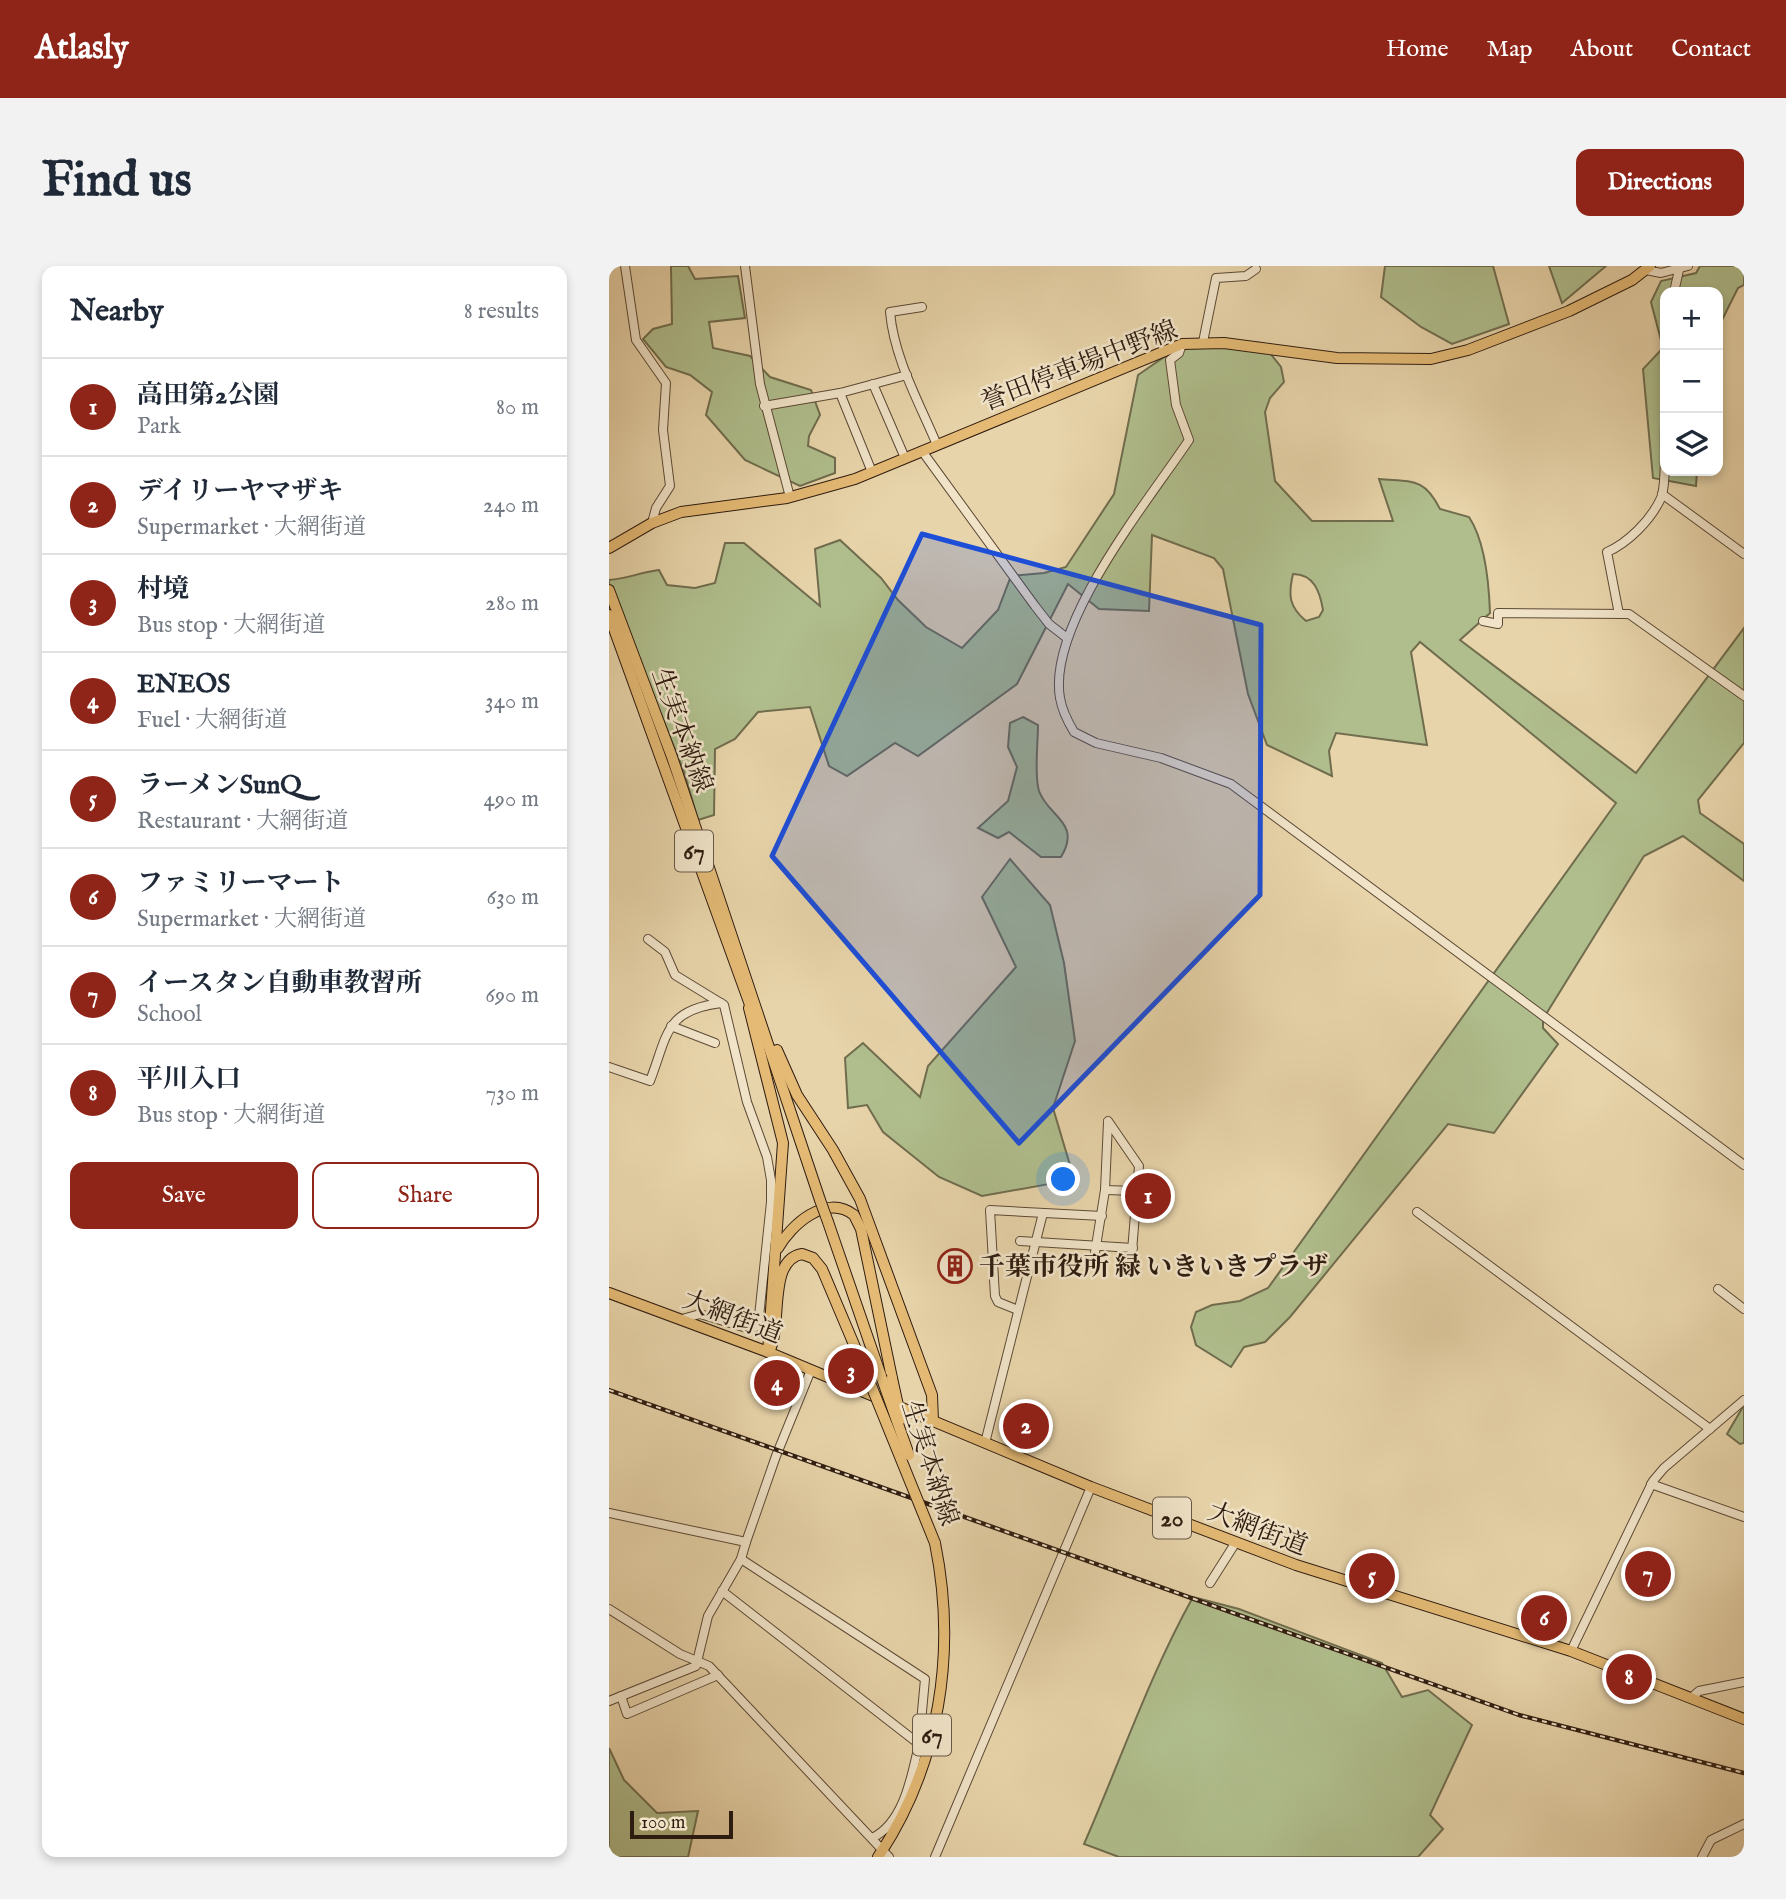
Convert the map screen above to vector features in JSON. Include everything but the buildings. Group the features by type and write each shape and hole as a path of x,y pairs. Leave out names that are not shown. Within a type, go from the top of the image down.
{"main road":[{"name":"誉田停車場中野線","path":"609,548 652,523 694,509 790,498 872,472 1182,344 1203,342 1327,357 1431,359 1468,350 1569,311 1613,291 1648,268"},
{"name":"生実本納線","path":"609,590 672,757 751,1000"},
{"name":"生実本納線","path":"609,615 782,1085 909,1455 935,1543 944,1612 944,1670 933,1732 908,1806 884,1854"},
{"name":"67","path":"751,1000 783,1143 768,1352"},
{"name":"67","path":"751,1000 797,1095 834,1150 860,1199 932,1395 933,1421"},
{"path":"776,1252 794,1225 807,1217 836,1208 854,1214 861,1229 909,1455"},
{"path":"768,1352 776,1339 781,1274 787,1261 802,1254 813,1258 821,1269 866,1374 935,1543"},
{"name":"大網街道","path":"609,1293 768,1352 1091,1488 1321,1575 1571,1651 1744,1719"}],"street":[{"path":"625,266 636,340 666,383 663,430 670,486 656,508 652,523"},
{"path":"745,266 764,407 790,498"},
{"path":"1648,268 1661,273 1688,266"},
{"path":"1203,342 1216,278 1246,276 1256,269"},
{"path":"1676,287 1679,270"},
{"path":"922,307 890,312 891,329 937,445"},
{"path":"1182,344 1179,353 1170,359 1176,405 1189,440 1133,520 1076,615 1067,638 1059,697 1074,732 1096,743 1161,758 1231,784 1744,1165"},
{"path":"764,407 840,393 907,375"},
{"path":"873,384 905,458"},
{"path":"840,393 872,472"},
{"path":"922,451 1035,606 1049,624 1067,638"},
{"path":"1619,614 1607,552 1623,545 1632,537 1661,494 1662,476"},
{"path":"1661,494 1744,554"},
{"path":"1483,621 1498,624 1498,613 1629,614 1744,696"},
{"path":"648,939 666,949 675,975 724,1005 747,1102 767,1157 771,1180 758,1326 750,1329 700,1314 682,1319"},
{"path":"609,1067 650,1081 671,1026 686,1010 721,1003"},
{"path":"671,1026 715,1043"},
{"path":"1093,1265 1105,1189 1108,1121 1139,1166 1131,1263"},
{"path":"1105,1189 1137,1191"},
{"path":"1017,1310 998,1302 995,1296 990,1210 1102,1216"},
{"path":"1417,1212 1710,1429"},
{"path":"985,1443 1043,1213"},
{"path":"1020,1241 1133,1248"},
{"path":"1718,1289 1744,1309"},
{"path":"609,1701 696,1666 708,1616 741,1559 776,1456 811,1370"},
{"path":"1571,1651 1651,1484 1664,1468 1744,1400"},
{"path":"1651,1484 1744,1517"},
{"path":"935,1857 1091,1488"},
{"path":"609,1513 746,1542"},
{"path":"1210,1583 1236,1542"},
{"path":"741,1559 925,1679 919,1744 900,1805 885,1831 872,1838"},
{"path":"722,1591 919,1744"},
{"path":"609,1609 680,1654 699,1660 718,1675 884,1854"},
{"path":"621,1696 627,1714 718,1675"},
{"path":"1691,1698 1699,1691 1744,1682"},
{"path":"1702,1857 1711,1840 1744,1824"}],"highlighted area":[{"path":"922,534 1261,625 1260,895 1019,1143 772,856"}],"green space":[{"path":"671,266 688,266 695,279 738,276 745,318 709,322 713,348 750,356 770,377 811,390 820,415 809,436 808,446 835,458 835,473 800,486 745,460 706,415 712,392 690,375 666,367 643,339 653,329 672,324"},
{"path":"1385,266 1493,266 1509,324 1452,344 1421,327 1381,297"},
{"path":"1549,266 1606,266 1562,303"},
{"path":"1700,266 1744,266 1744,285 1738,288 1723,318 1723,287 1660,287 1660,336 1651,302 1661,281 1696,273"},
{"path":"1218,340 1262,343 1281,367 1284,382 1270,398 1265,412 1275,481 1312,521 1393,521 1379,479 1416,483 1428,491 1440,509 1469,517 1482,550 1490,613 1460,640 1636,773 1744,628 1744,743 1698,800 1700,813 1744,844 1744,881 1683,836 1644,856 1543,1019 1543,1028 1558,1044 1494,1133 1448,1124 1290,1317 1265,1342 1244,1347 1231,1367 1196,1345 1191,1327 1196,1312 1212,1305 1240,1301 1268,1288 1616,803 1420,642 1411,652 1427,745 1336,733 1329,751 1332,776 1267,745 1248,694 1223,569 1214,558 1152,535 1149,611 1099,609 1068,584 1017,684 918,756 895,743 847,776 829,766 810,707 758,712 735,739 715,749 714,815 698,820 684,772 631,639 609,619 609,580 659,570 667,585 695,588 715,583 725,543 744,543 820,606 815,549 840,540 881,578 898,600 926,627 962,648 998,610 1011,576 1044,573 1066,567 1114,494 1138,375 1170,353","holes":["1293,574 1300,575 1315,585 1323,610 1319,617 1306,621 1293,606 1290,594"]},
{"path":"1660,351 1660,476 1697,476 1696,486 1653,478 1643,369"},
{"path":"1023,717 1038,725 1036,768 1039,791 1066,828 1068,836 1061,857 1041,857 1009,832 998,838 978,828 1008,801 1017,767 1008,747 1010,723"},
{"path":"1010,859 1050,905 1064,963 1075,1041 1053,1108 1070,1165 1066,1181 982,1196 939,1177 883,1132 867,1105 848,1108 845,1058 863,1043 920,1097 928,1066 1016,967 982,897"},
{"path":"1141,1180 1145,1180 1168,1211 1162,1214 1139,1213"},
{"path":"1744,1405 1744,1443 1740,1444 1727,1434"},
{"path":"1193,1597 1239,1609 1382,1663 1402,1697 1428,1690 1472,1725 1430,1815 1443,1829 1418,1857 1119,1857 1084,1844 1149,1688"},
{"path":"609,1748 624,1780 657,1813 698,1811 688,1857 611,1857"}],"railway":[{"path":"609,1390 1519,1715 1744,1773"}],"place":[{"name":"高田第2公園","path":"1148,1196"},
{"name":"千葉市役所 緑 いきいきプラザ","path":"955,1266"},
{"name":"村境","path":"851,1371"},
{"name":"ENEOS","path":"777,1383"},
{"name":"デイリーヤマザキ","path":"1026,1426"},
{"name":"イースタン自動車教習所","path":"1648,1574"},
{"name":"ラーメンSunQ","path":"1372,1576"},
{"name":"ファミリーマート","path":"1544,1618"},
{"name":"平川入口","path":"1629,1677"}]}
